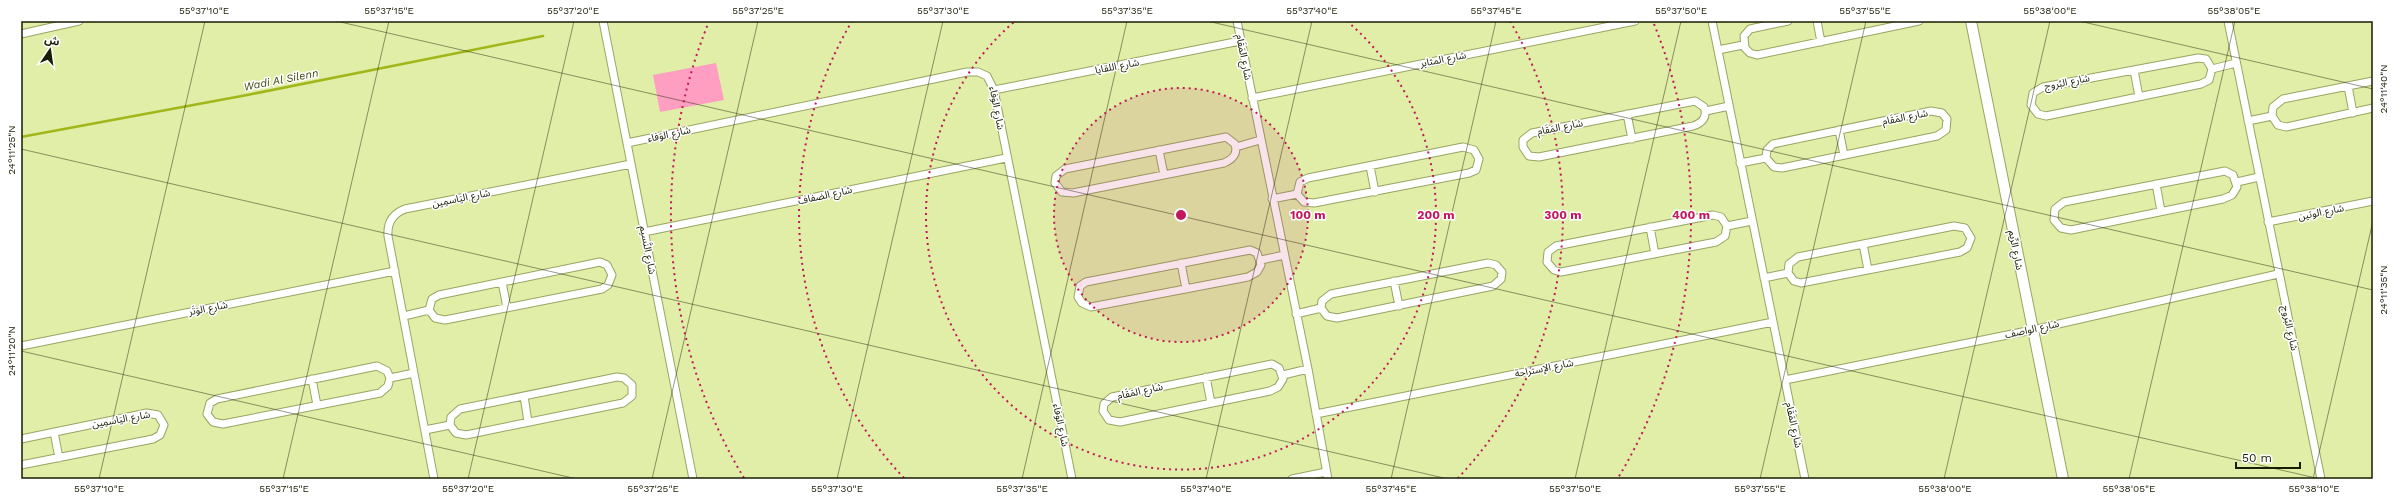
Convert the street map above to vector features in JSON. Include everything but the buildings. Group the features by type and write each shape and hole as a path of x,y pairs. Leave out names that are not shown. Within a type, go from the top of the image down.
{"street":[{"path":"21,34 79,21"},
{"name":"شارع النَّسيم","path":"603,21 693,479"},
{"name":"شارع المَقَام","path":"1237,21 1272,199 1308,369 1327,476"},
{"name":"شارع المثابر","path":"1252,98 1635,21"},
{"name":"شارع المَقَام","path":"1712,21 1805,479"},
{"path":"1788,21 1750,30 1744,36 1743,45 1747,51 1757,55 1919,21"},
{"path":"1817,21 1822,42"},
{"name":"شارع الرِّيم","path":"1971,21 2063,479"},
{"name":"شارع البُروج","path":"2228,21 2278,274 2321,479"},
{"name":"شارع اللقايا","path":"994,90 1240,41"},
{"path":"1718,50 1743,45"},
{"name":"شارع البُروج","path":"2198,58 2206,59 2212,68 2211,77 2206,83 2139,97 2046,116 2038,114 2031,105 2033,93 2043,87 2134,70 2198,58"},
{"path":"2212,68 2236,63"},
{"path":"2134,70 2139,97"},
{"name":"شارع الوَفاء","path":"627,143 967,72 978,72 987,76 994,90 1006,158 1072,479"},
{"path":"2373,81 2278,101 2273,107 2272,116 2278,125 2286,127 2373,108"},
{"path":"2348,86 2353,112"},
{"name":"شارع المَقَام","path":"1691,101 1699,102 1706,111 1704,119 1698,125 1632,139 1535,158 1526,154 1523,147 1524,140 1532,133 1627,114 1691,101"},
{"path":"1706,111 1729,106"},
{"name":"شارع المَقَام","path":"1935,111 1942,113 1947,123 1944,133 1937,136 1844,155 1778,168 1770,165 1766,158 1767,150 1773,144 1935,111"},
{"path":"1627,114 1632,139"},
{"path":"2248,121 2272,116"},
{"path":"1839,130 1844,155"},
{"path":"1222,137 1230,138 1236,147 1235,155 1224,162 1164,175 1073,193 1062,192 1056,183 1056,176 1065,170 1159,150 1222,137"},
{"path":"1236,147 1260,140"},
{"path":"1467,147 1474,150 1480,159 1476,170 1469,173 1375,192 1310,204 1301,200 1297,194 1298,185 1304,179 1467,147"},
{"path":"1159,150 1164,175"},
{"name":"شارع الضفاف","path":"644,232 1006,158"},
{"path":"1740,163 1766,158"},
{"name":"شارع اليَاسمِين","path":"434,479 388,230 390,220 399,211 631,164"},
{"path":"1370,166 1375,192"},
{"path":"2225,172 2233,175 2236,182 2235,191 2228,197 2161,211 2068,230 2061,228 2054,220 2055,209 2064,202 2156,184 2225,172"},
{"path":"2236,182 2259,178"},
{"path":"2156,184 2161,211"},
{"path":"1272,199 1297,194"},
{"name":"شارع الوتين","path":"2268,222 2373,201"},
{"path":"1713,215 1721,217 1727,226 1727,233 1720,241 1561,272 1554,270 1547,262 1548,252 1556,246 1650,227 1713,215"},
{"path":"1727,226 1752,221"},
{"path":"1958,226 1965,228 1971,238 1967,248 1960,252 1868,270 1801,283 1794,281 1788,272 1789,264 1795,258 1958,226"},
{"path":"1650,227 1655,254"},
{"path":"1863,244 1868,270"},
{"path":"1246,250 1257,253 1261,260 1259,269 1253,275 1186,289 1091,307 1082,303 1078,297 1080,286 1086,282 1181,263 1246,250"},
{"path":"1261,260 1284,255"},
{"path":"600,262 610,268 612,275 608,285 602,289 508,308 446,320 435,318 429,310 430,302 435,296 600,262"},
{"path":"1181,263 1186,289"},
{"path":"1491,263 1496,264 1502,272 1501,279 1493,286 1399,306 1336,318 1327,316 1321,308 1322,301 1327,295 1491,263"},
{"name":"شارع الوَتَر","path":"21,346 395,271"},
{"path":"1764,278 1788,272"},
{"name":"شارع الواصف","path":"1785,380 2032,330 2278,274"},
{"path":"502,282 508,308"},
{"path":"1394,282 1399,306"},
{"path":"1296,314 1321,308"},
{"path":"404,316 429,310"},
{"name":"شارع الإستراحة","path":"1316,414 1773,322"},
{"name":"شارع المَقَام","path":"1268,364 1276,366 1283,375 1281,384 1275,389 1120,422 1109,420 1103,411 1106,401 1112,397 1206,377 1268,364"},
{"path":"377,366 384,369 390,378 388,386 380,393 223,424 213,422 207,414 210,403 217,399 377,366"},
{"path":"1283,375 1308,369"},
{"path":"390,378 414,373"},
{"path":"617,377 628,380 633,389 632,396 623,403 528,422 466,434 456,433 450,424 451,417 456,411 617,377"},
{"path":"1206,377 1211,403"},
{"path":"312,379 317,405"},
{"path":"524,396 528,422"},
{"name":"شارع اليَاسمِين","path":"21,439 151,412 158,415 164,425 160,435 153,439 21,465"},
{"path":"425,430 450,424"},
{"path":"54,432 59,458"},
{"path":"1292,479 1327,476"}],"shaded area":[{"path":"716,63 724,100 660,112 653,75"}],"waterway":[{"name":"Wadi Al Silenn","path":"21,137 247,95 543,36"}]}
